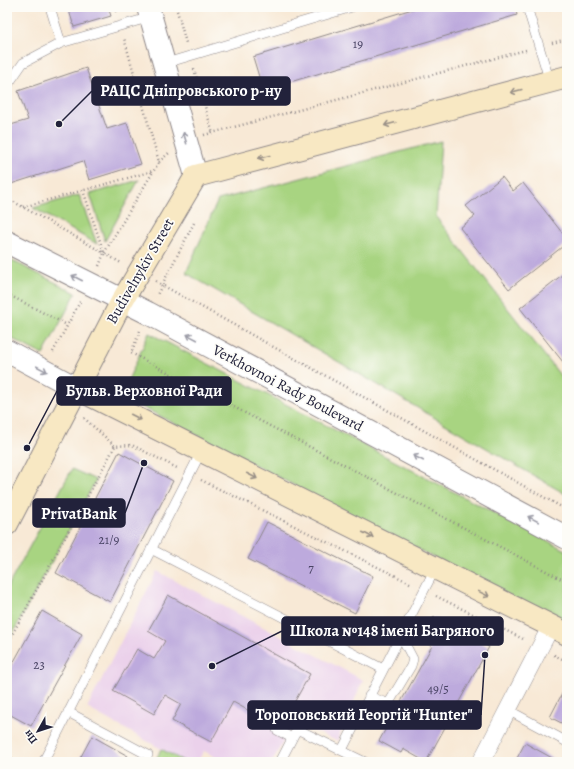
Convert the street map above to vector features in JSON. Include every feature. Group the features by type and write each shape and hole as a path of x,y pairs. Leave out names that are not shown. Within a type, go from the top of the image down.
{"main road":[{"path":"196,176 558,79"},
{"name":"Budivelnykiv Street","path":"7,524 122,301 196,176"},
{"path":"72,396 202,450 435,570 559,630"}],"street":[{"path":"149,12 196,176"},
{"name":"Verkhovnoi Rady Boulevard","path":"7,242 148,313 567,538"},
{"path":"7,351 43,370 72,396"},
{"path":"480,762 540,648 559,630"}],"lane":[{"path":"50,7 61,43"},
{"path":"163,64 352,7"},
{"path":"528,7 540,46 558,79"},
{"path":"7,86 23,63 61,43 120,25 149,12"},
{"path":"43,762 202,450"},
{"path":"151,549 383,669"},
{"path":"342,750 435,570"},
{"path":"369,696 386,703 390,701 411,666 413,659 401,636"},
{"path":"508,710 567,742"},
{"path":"68,712 148,754"},
{"path":"277,730 292,738"},
{"path":"280,762 296,732 302,731 365,762"}],"path":[{"path":"43,370 90,284 104,253 159,162 115,7"},
{"path":"213,134 567,39"},
{"path":"22,207 154,171"},
{"path":"83,190 104,253"},
{"path":"7,198 104,253"},
{"path":"195,221 148,313 130,353 567,582"},
{"path":"162,285 567,510"},
{"path":"7,294 67,325"},
{"path":"72,396 115,446"},
{"path":"115,446 132,445 567,661"},
{"path":"7,644 115,446"}],"shaded area":[{"path":"157,571 363,680 337,741 294,722 272,762 225,762 204,751 197,762 185,762 87,708"}],"green space":[{"path":"441,141 436,217 567,384 567,495 186,273 218,200"},
{"path":"139,180 105,241 90,194"},
{"path":"79,195 97,244 33,208"},
{"path":"7,258 76,293 43,355 7,336"},
{"path":"149,333 567,551 567,626 121,396"},
{"path":"72,469 96,480 7,644 7,588"},
{"path":"161,749 185,762 155,762"}],"building":[{"path":"68,7 108,7 111,16 74,27"},
{"path":"419,7 515,7 517,15 263,90 253,57"},
{"path":"86,68 107,129 127,123 141,164 89,180 83,161 11,184 7,170 7,126 28,120 18,91"},
{"path":"502,177 513,191 523,183 567,239 567,243 509,289 460,228 475,216 466,206"},
{"path":"567,271 567,367 520,308"},
{"path":"119,452 173,481 110,602 56,573"},
{"path":"267,522 373,576 355,613 248,559"},
{"path":"168,595 310,674 280,728 233,702 211,742 172,721 181,704 165,695 154,714 113,691 137,649 154,659 165,641 148,631"},
{"path":"42,611 82,634 31,726 7,713 7,674"},
{"path":"434,617 489,647 426,762 403,749 401,753 379,741 432,646 421,640"},
{"path":"565,688 567,689 567,726 550,717"},
{"path":"92,736 128,756 125,762 78,762"},
{"path":"525,743 554,759 553,762 515,762"}],"place":[{"name":"РАЦС Дніпровського р-ну","path":"59,124"},
{"name":"Бульв. Верховної Ради","path":"27,448"},
{"name":"PrivatBank","path":"144,463"},
{"name":"Тороповський Георгій \"Hunter\"","path":"485,655"},
{"name":"Школа №148 імені Багряного","path":"212,666"}]}
